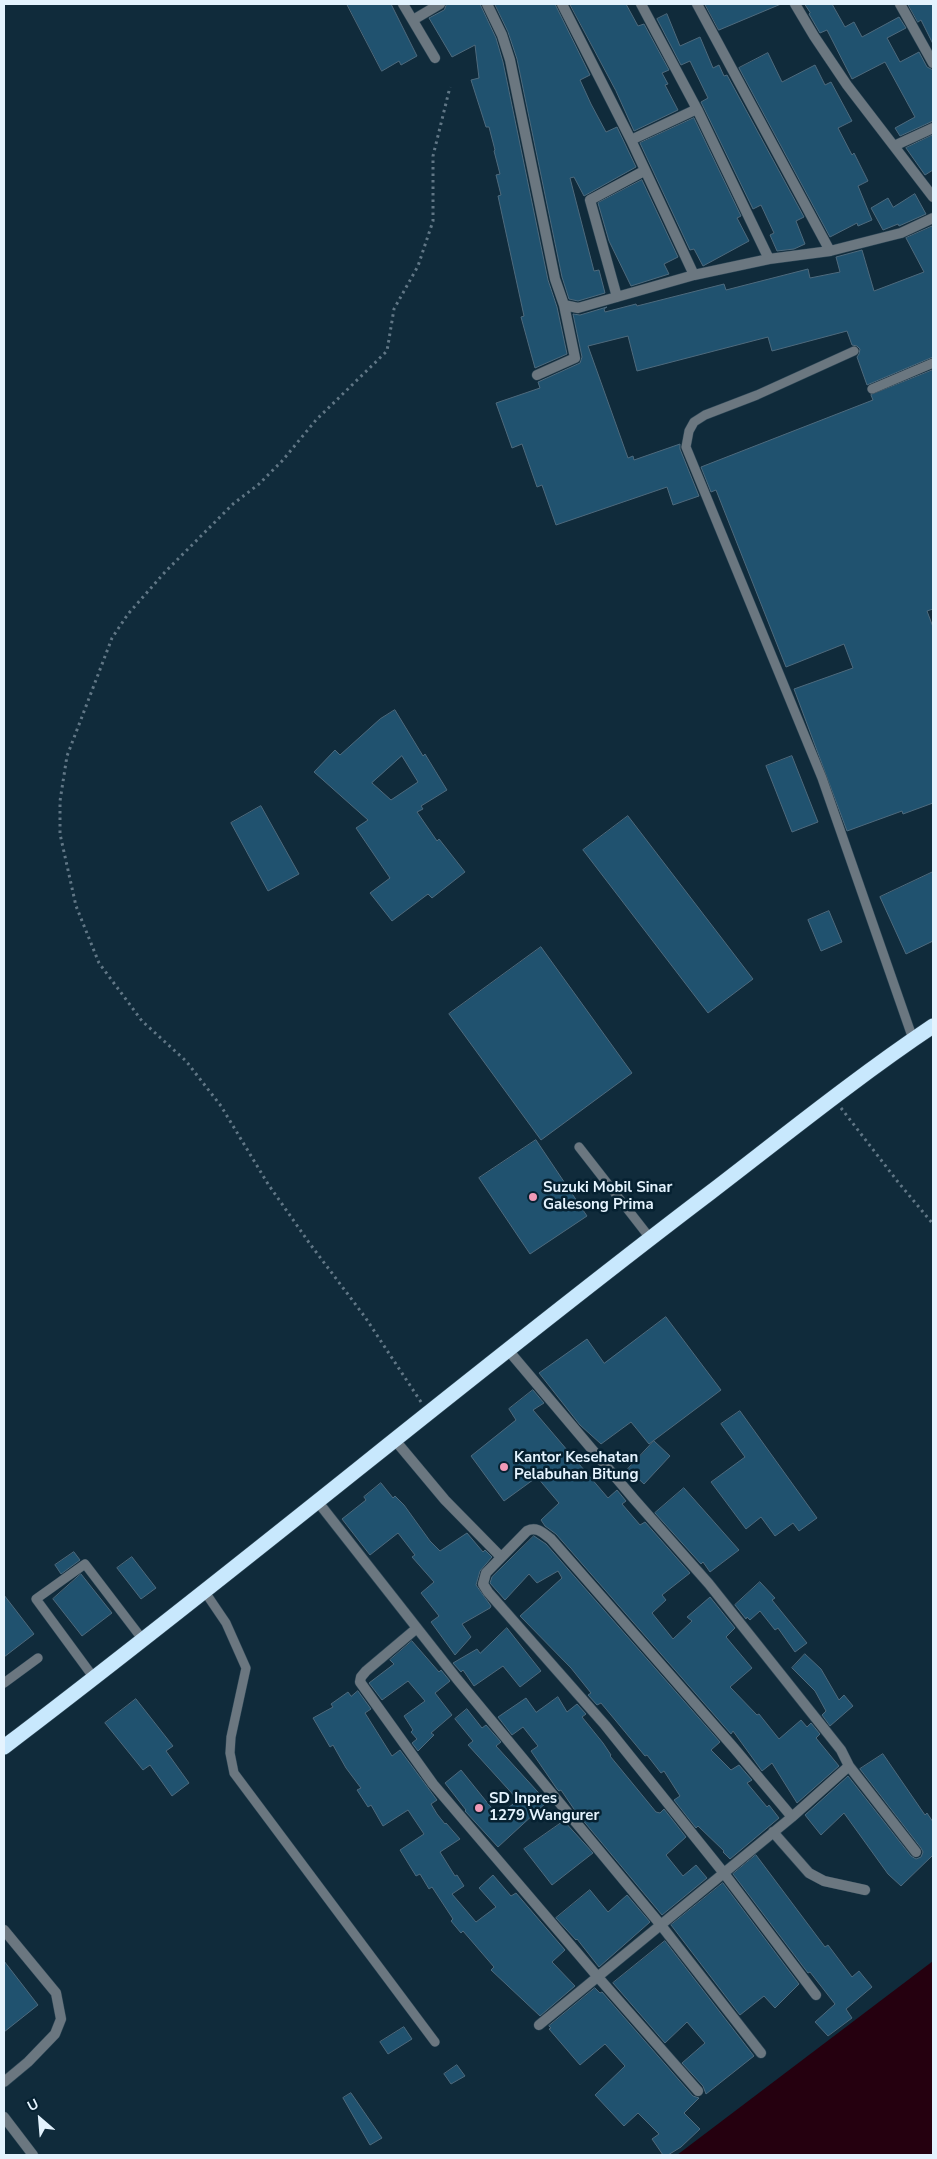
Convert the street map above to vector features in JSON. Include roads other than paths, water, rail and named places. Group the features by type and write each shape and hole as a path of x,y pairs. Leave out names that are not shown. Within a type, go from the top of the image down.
{"highway":[{"path":"6,1741 94,1678 205,1592 394,1439 650,1238 833,1098 933,1026"}],"street":[{"path":"403,4 435,58"},
{"path":"413,20 440,4"},
{"path":"487,4 502,35 510,60 555,279 564,305 575,358 537,375"},
{"path":"562,4 631,140 694,275"},
{"path":"641,4 697,109 769,258"},
{"path":"697,4 830,251"},
{"path":"795,4 846,85 933,197"},
{"path":"900,4 933,63"},
{"path":"631,140 697,109"},
{"path":"894,146 933,128"},
{"path":"617,297 590,200 644,171"},
{"path":"564,305 578,308 694,275 769,258 830,251 901,233 933,218"},
{"path":"508,1350 634,1499 709,1584 841,1750 849,1766 916,1852"},
{"path":"394,1439 445,1500 501,1557"},
{"path":"318,1502 417,1628 660,1924 761,2053"},
{"path":"792,1817 552,1539 538,1529 532,1529 501,1557 483,1578 483,1584 488,1592 605,1726 723,1872 816,1995"},
{"path":"417,1628 366,1671 361,1677 360,1682 434,1784 596,1976 698,2091"},
{"path":"539,2025 596,1976 792,1817 849,1766"},
{"path":"773,1832 809,1874 824,1881 865,1890"},
{"path":"4,1930 56,1994 61,2018 55,2034 28,2062 4,2082"},
{"path":"4,2117 33,2155"}],"lane":[{"path":"854,350 757,395 705,415 694,422 688,431 686,447 822,778 913,1039"},
{"path":"872,389 933,363"},
{"path":"579,1147 650,1238"},
{"path":"94,1678 36,1600 85,1564 143,1640"},
{"path":"205,1592 226,1623 246,1668 231,1737 230,1753 234,1773 435,2042"},
{"path":"4,1683 38,1658"}],"place":[{"name":"Suzuki Mobil Sinar Galesong Prima","path":"533,1197"},
{"name":"Kantor Kesehatan Pelabuhan Bitung","path":"504,1467"},
{"name":"SD Inpres 1279 Wangurer","path":"479,1808"}]}
